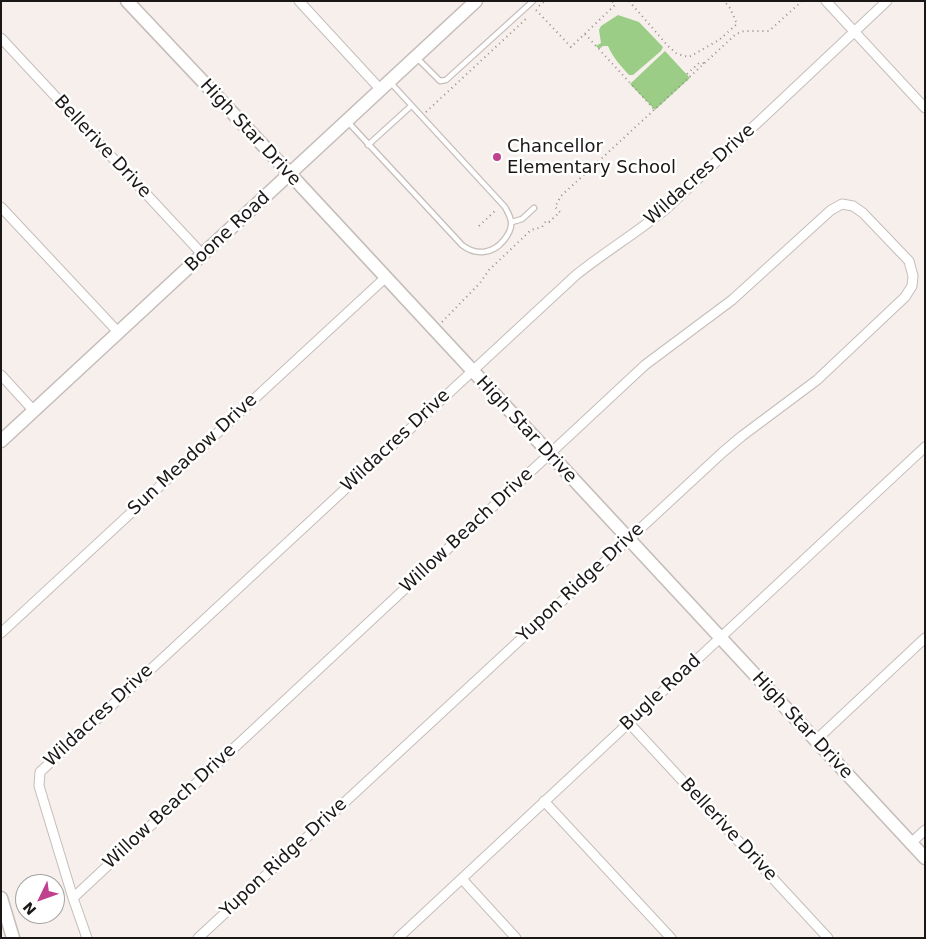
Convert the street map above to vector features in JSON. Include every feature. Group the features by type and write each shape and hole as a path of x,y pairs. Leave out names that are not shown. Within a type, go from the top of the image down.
{"street":[{"name":"High Star Drive","path":"127,1 925,858"},
{"path":"299,1 385,86"},
{"name":"Boone Road","path":"1,442 476,1"},
{"path":"826,1 925,108"},
{"name":"Wildacres Drive","path":"88,938 73,898 39,786 40,772 576,275 666,208 887,1"},
{"name":"Bellerive Drive","path":"1,38 202,255"},
{"name":"Willow Beach Drive","path":"73,898 645,365 732,300 831,210 842,204 853,206 874,224"},
{"path":"1,207 119,333"},
{"name":"Yupon Ridge Drive","path":"198,938 735,441 817,380 905,297 912,286 913,276 909,261 874,224"},
{"name":"Sun Meadow Drive","path":"1,633 385,278"},
{"path":"1,375 34,411"},
{"name":"Bugle Road","path":"398,938 925,447"},
{"path":"816,740 925,638"},
{"name":"Bellerive Drive","path":"629,723 828,938"},
{"path":"544,801 671,938"},
{"path":"911,843 925,830"},
{"path":"462,879 516,938"},
{"path":"1,898 13,938"}],"lane":[{"path":"416,57 435,78 440,81 446,80 533,1"},
{"path":"347,121 468,250 480,252 494,250 499,246 508,235 512,222 505,207 411,106 385,86"},
{"path":"368,145 411,106"},
{"path":"512,222 522,219 534,208"}],"path":[{"path":"545,1 536,10 570,47 615,5 612,1"},
{"path":"629,1 668,46 677,54 689,57 719,40 737,24 730,8 724,1"},
{"path":"433,330 480,283 489,270 531,230 542,227 546,221 549,222 560,212 555,207 561,196 705,63 740,32 769,31 802,1"},
{"path":"421,117 530,16"},
{"path":"585,34 655,110"},
{"path":"687,74 699,62 705,63"},
{"path":"478,226 497,209 498,200"}],"green space":[{"path":"618,15 639,22 663,47 661,51 633,75 629,75 620,65 608,46 603,46 599,49 596,46 601,43 599,30 601,26"},
{"path":"665,51 690,78 655,110 630,84"}],"place":[{"name":"Chancellor Elementary School","path":"497,157"}]}
